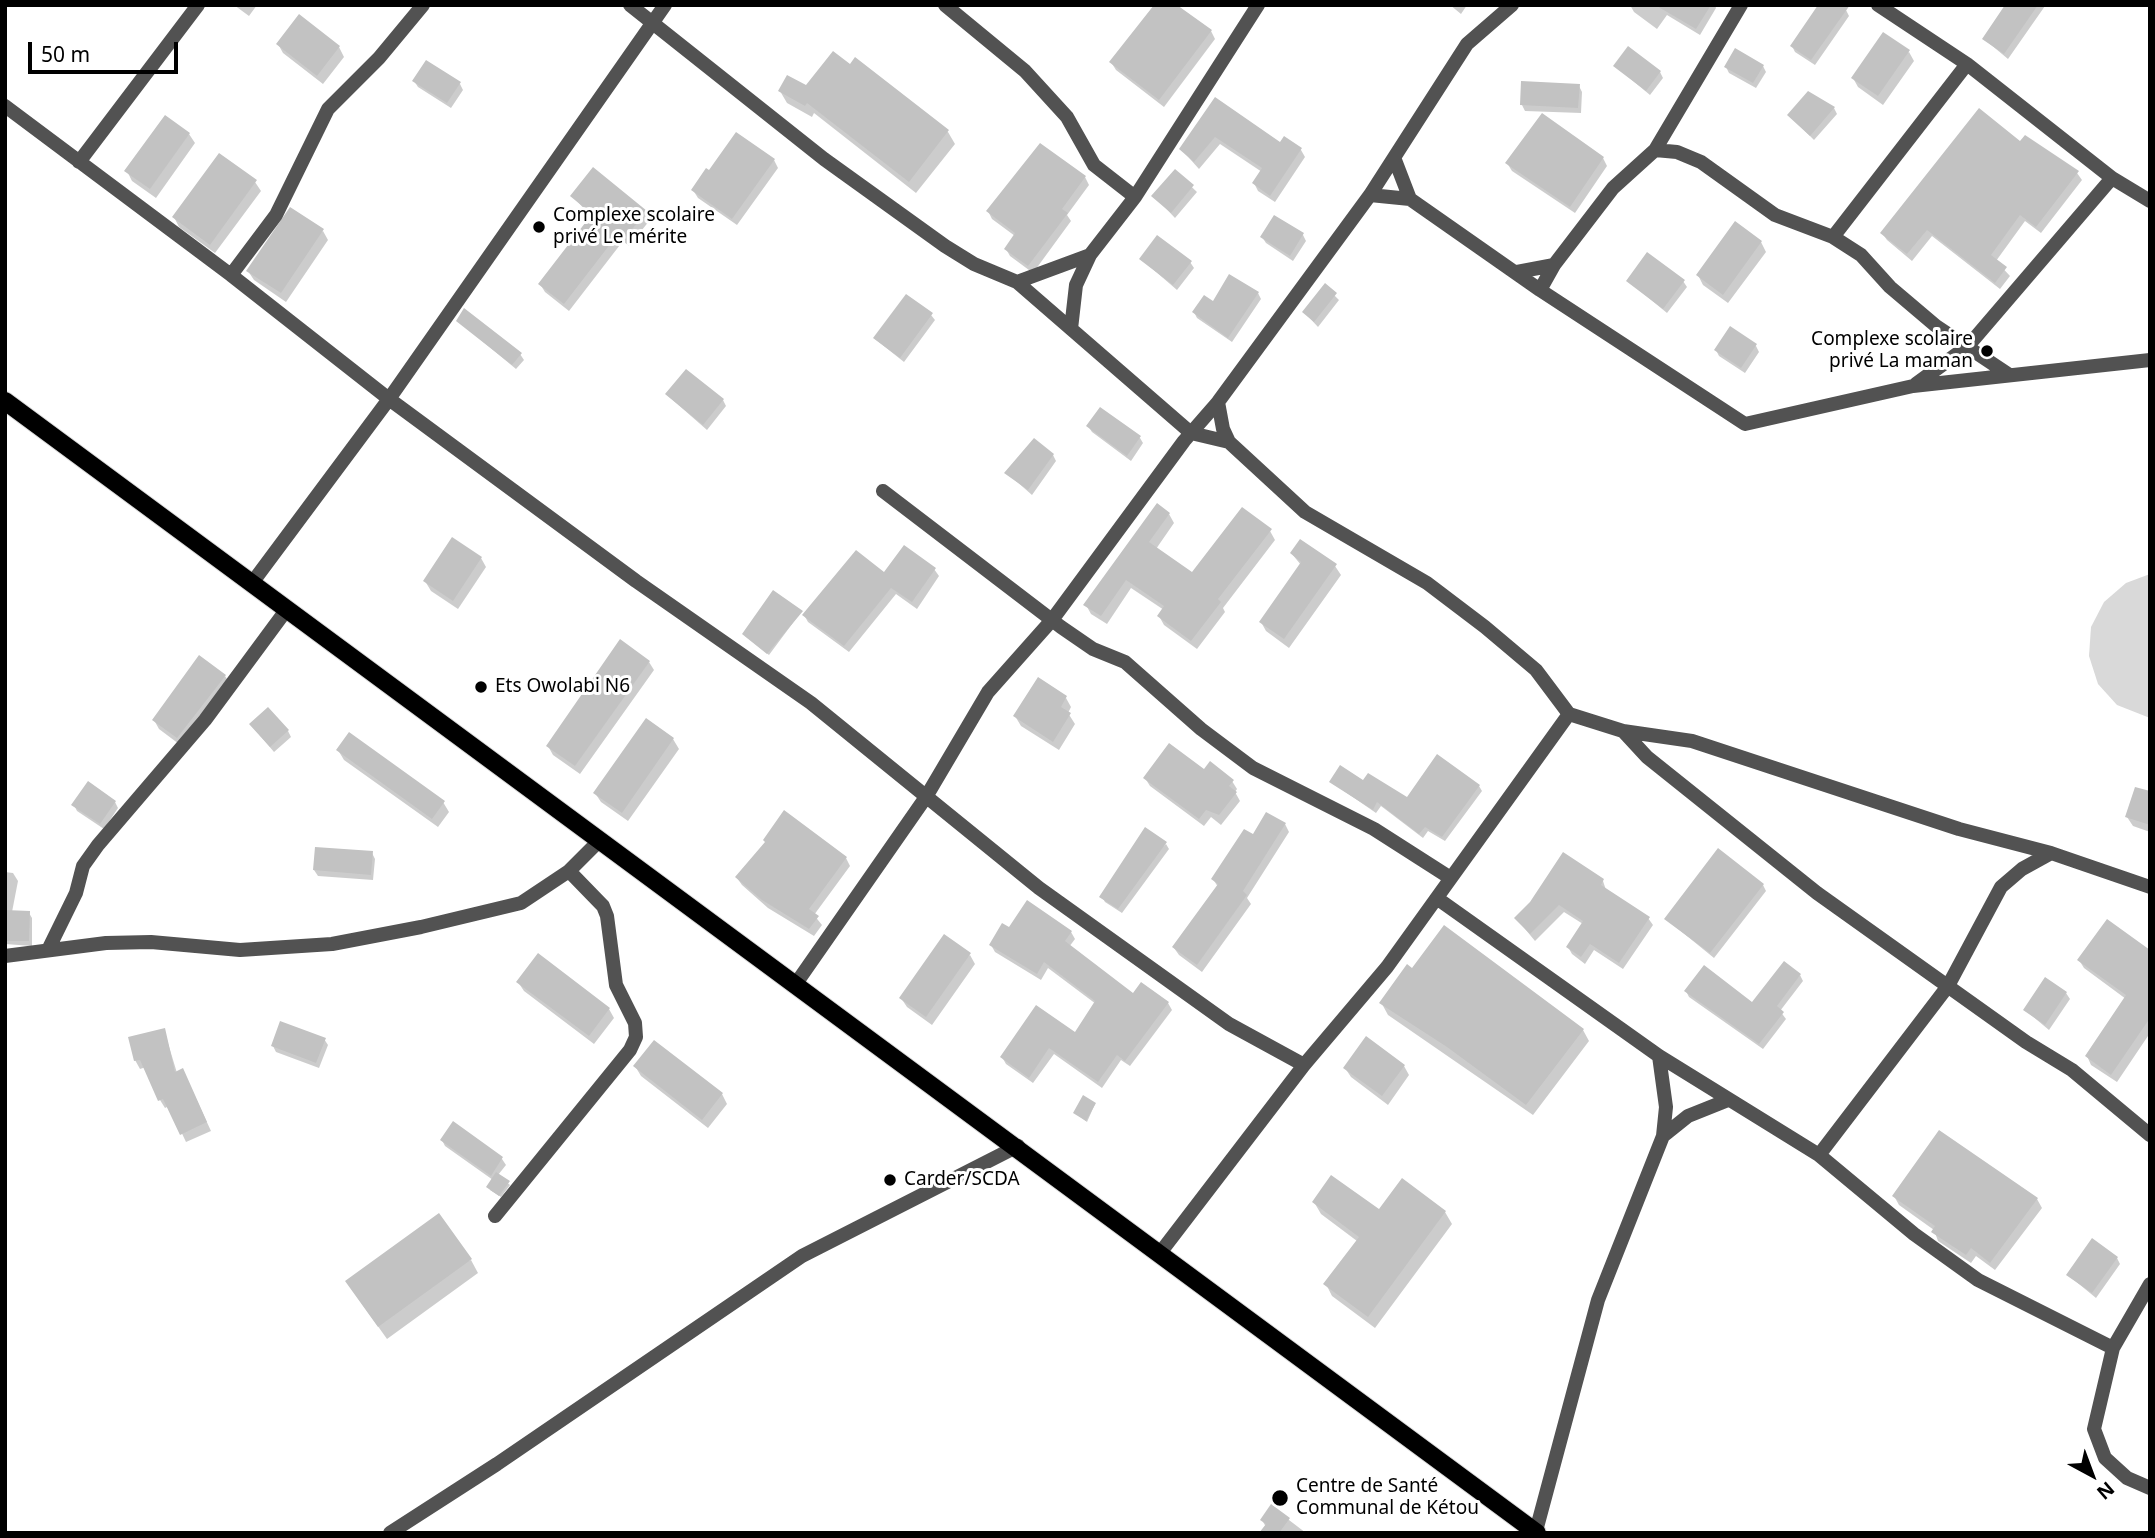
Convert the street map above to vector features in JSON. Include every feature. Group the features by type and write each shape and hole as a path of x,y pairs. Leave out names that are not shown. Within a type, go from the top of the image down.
{"main road":[{"path":"5,401 599,841 1018,1146 1536,1532"}],"street":[{"path":"79,162 198,5"},
{"path":"231,275 276,215 328,109 379,58 423,5"},
{"path":"631,5 824,159 945,246 974,264 1017,282 1191,433 1229,442"},
{"path":"252,583 389,400 665,5"},
{"path":"945,5 1025,71 1067,117 1094,165 1135,197"},
{"path":"1071,329 1076,285 1090,255 1135,197 1258,5"},
{"path":"795,985 926,797 988,692 1052,620 1191,433 1218,402 1395,160 1468,44 1512,5"},
{"path":"1541,290 1554,265 1613,188 1655,150 1741,5"},
{"path":"1878,5 1967,64 2112,178 2150,201"},
{"path":"1833,237 1967,64"},
{"path":"5,106 231,275 389,400 636,581 811,704 1039,888 1229,1024 1304,1065"},
{"path":"1655,150 1677,152 1701,162 1775,215 1833,237 1861,255 1890,287 1936,326 2008,374"},
{"path":"1395,160 1410,199"},
{"path":"1913,386 1968,346 2112,178"},
{"path":"1370,195 1410,199 1541,290 1745,424 1913,386 2150,360"},
{"path":"1017,282 1090,255"},
{"path":"1517,272 1554,265"},
{"path":"1218,402 1223,429 1229,442 1306,512 1427,583 1485,627 1536,670 1569,714 1623,731 1692,741 1959,829 2051,853 2150,887"},
{"path":"883,491 1093,649 1125,662 1201,729 1253,768 1374,829 1449,877"},
{"path":"48,950 90,855 205,720 287,609"},
{"path":"1160,1253 1304,1065 1387,967 1438,899 1449,877 1569,714"},
{"path":"1623,731 1647,757 1817,893 2026,1042 2072,1070 2150,1135"},
{"path":"5,956 117,943 240,950 332,944 521,903 569,871 599,841"},
{"path":"1819,1155 1948,986 2001,887 2022,869 2051,853"},
{"path":"495,1216 630,1050 636,1037 635,1023 616,985 607,916 603,906 569,871"},
{"path":"1438,899 1659,1056 1819,1155 1914,1234 1978,1280 2113,1348"},
{"path":"1536,1532 1598,1300 1663,1136 1666,1107 1659,1056"},
{"path":"1663,1136 1688,1116 1728,1100"},
{"path":"390,1533 497,1464 802,1256 1018,1146"},
{"path":"2150,1284 2113,1348 2094,1429 2105,1458 2127,1478 2150,1488"}],"shaded area":[{"path":"2150,574 2150,718 2117,705 2098,684 2089,656 2091,627 2104,602 2126,583"}],"building":[{"path":"1154,5 1177,5 1212,30 1159,100 1109,62"},
{"path":"1655,5 1711,5 1696,29"},
{"path":"1818,5 1850,5 1811,60 1790,46"},
{"path":"2005,5 2038,5 2004,54 1982,39"},
{"path":"299,14 340,46 317,76 276,44"},
{"path":"1883,32 1910,50 1878,96 1851,78"},
{"path":"1628,46 1661,71 1646,91 1613,66"},
{"path":"1735,48 1764,65 1753,83 1724,67"},
{"path":"833,51 850,64 855,57 949,130 909,182 807,103 805,106 778,91 787,75 806,85"},
{"path":"426,60 461,82 447,103 412,81"},
{"path":"1521,81 1580,84 1578,108 1520,105"},
{"path":"1808,91 1835,107 1810,136 1787,115"},
{"path":"1215,97 1280,142 1284,136 1302,148 1270,196 1252,183 1262,168 1215,137 1194,162 1179,149"},
{"path":"1979,108 2020,141 2025,135 2079,171 2036,227 2020,215 1991,255 2007,267 1995,283 1927,230 1907,254 1880,233"},
{"path":"1542,113 1604,157 1570,207 1505,163"},
{"path":"165,115 190,133 150,189 124,171"},
{"path":"736,132 775,159 732,219 691,190"},
{"path":"1040,143 1086,176 1062,209 1068,213 1028,266 1004,249 1015,233 986,211"},
{"path":"219,153 257,180 210,245 172,217"},
{"path":"593,167 647,211 624,239 618,234 564,304 538,284 592,214 570,196"},
{"path":"1175,169 1194,185 1171,213 1151,196"},
{"path":"290,207 324,229 281,293 246,271"},
{"path":"1274,215 1304,233 1290,256 1260,237"},
{"path":"1735,221 1762,241 1723,295 1696,275"},
{"path":"1157,235 1192,261 1173,285 1139,259"},
{"path":"1647,252 1685,280 1663,309 1626,281"},
{"path":"1229,274 1259,292 1228,338 1192,312 1204,295 1213,301"},
{"path":"1325,283 1337,293 1314,322 1302,312"},
{"path":"906,294 933,313 900,358 873,338"},
{"path":"464,308 522,353 512,365 456,321"},
{"path":"1730,326 1757,344 1741,368 1714,350"},
{"path":"686,369 724,399 703,425 665,394"},
{"path":"1100,407 1141,436 1127,456 1086,426"},
{"path":"1034,438 1054,454 1028,490 1004,473"},
{"path":"1157,503 1170,513 1149,542 1192,572 1242,507 1272,529 1218,599 1221,602 1191,641 1157,616 1164,606 1126,580 1101,616 1083,605"},
{"path":"452,537 482,557 453,601 423,581"},
{"path":"1300,539 1337,564 1284,639 1259,622 1301,562 1290,553"},
{"path":"904,545 936,568 912,602 891,588 844,646 802,615 856,550 884,572"},
{"path":"773,590 803,611 767,654 742,634"},
{"path":"620,639 650,661 575,766 546,746"},
{"path":"199,655 226,675 177,738 152,720"},
{"path":"1038,677 1067,696 1061,707 1071,713 1053,742 1013,716"},
{"path":"268,707 289,730 270,747 249,724"},
{"path":"646,718 674,738 622,813 593,793"},
{"path":"349,732 445,801 432,819 336,750"},
{"path":"1169,743 1204,769 1210,761 1234,780 1229,786 1237,792 1219,815 1206,810 1199,819 1143,778"},
{"path":"1437,754 1480,785 1442,837 1425,827 1419,834 1377,802 1373,810 1329,782 1340,765 1363,780 1368,773 1407,797"},
{"path":"88,781 116,801 100,824 71,805"},
{"path":"2135,787 2150,791 2150,825 2125,817"},
{"path":"784,810 847,857 809,909 819,916 809,929 762,900 735,877 765,842 763,840"},
{"path":"1266,812 1286,823 1243,891 1247,895 1197,965 1172,947 1218,884 1211,879 1244,829 1253,834"},
{"path":"1145,827 1167,842 1118,909 1099,897"},
{"path":"315,847 373,851 371,875 313,870"},
{"path":"1718,848 1764,884 1710,953 1664,919"},
{"path":"1563,852 1604,879 1601,885 1650,917 1619,963 1590,944 1581,957 1566,947 1583,921 1559,905 1530,934 1514,918 1530,902"},
{"path":"1027,900 1072,931 1065,941 1133,993 1141,982 1169,1002 1125,1061 1117,1055 1098,1082 1049,1048 1029,1078 1000,1057 1036,1005 1075,1032 1095,1001 1044,962 1037,974 989,945 1002,923 1009,927"},
{"path":"5,910 30,911 29,941 5,941"},
{"path":"2107,919 2150,950 2150,1018 2111,1075 2085,1056 2126,995 2077,960"},
{"path":"1444,925 1584,1029 1526,1105 1447,1047 1379,1003 1407,964 1412,968"},
{"path":"944,934 971,953 926,1017 899,998"},
{"path":"538,953 610,1008 589,1036 516,982"},
{"path":"1784,961 1801,974 1777,1006 1784,1012 1759,1044 1684,991 1704,965 1752,1002"},
{"path":"2045,977 2067,992 2045,1025 2023,1010"},
{"path":"280,1021 326,1038 316,1063 271,1046"},
{"path":"165,1028 175,1072 183,1068 207,1122 180,1135 163,1099 158,1101 140,1060 134,1061 128,1037"},
{"path":"1366,1036 1405,1065 1382,1096 1343,1068"},
{"path":"654,1040 723,1093 702,1120 633,1066"},
{"path":"1083,1095 1096,1103 1086,1121 1073,1113"},
{"path":"453,1121 503,1157 491,1176 440,1140"},
{"path":"1939,1130 2038,1198 1990,1263 1971,1248 1966,1255 1931,1232 1935,1226 1892,1196"},
{"path":"496,1172 510,1181 499,1196 486,1187"},
{"path":"1331,1175 1379,1209 1402,1178 1446,1211 1368,1317 1323,1284 1359,1237 1312,1202"},
{"path":"439,1213 472,1259 378,1327 345,1281"},
{"path":"2092,1238 2118,1257 2092,1293 2066,1275"},
{"path":"1271,1504 1290,1518 1279,1533 1259,1533 1266,1524 1260,1520"}],"place":[{"name":"Complexe scolaire privé Le mérite","path":"539,227"},
{"name":"Complexe scolaire privé La maman","path":"1987,351"},
{"name":"Ets Owolabi N6","path":"481,687"},
{"name":"Carder/SCDA","path":"890,1180"},
{"name":"Centre de Santé Communal de Kétou","path":"1280,1498"}]}
